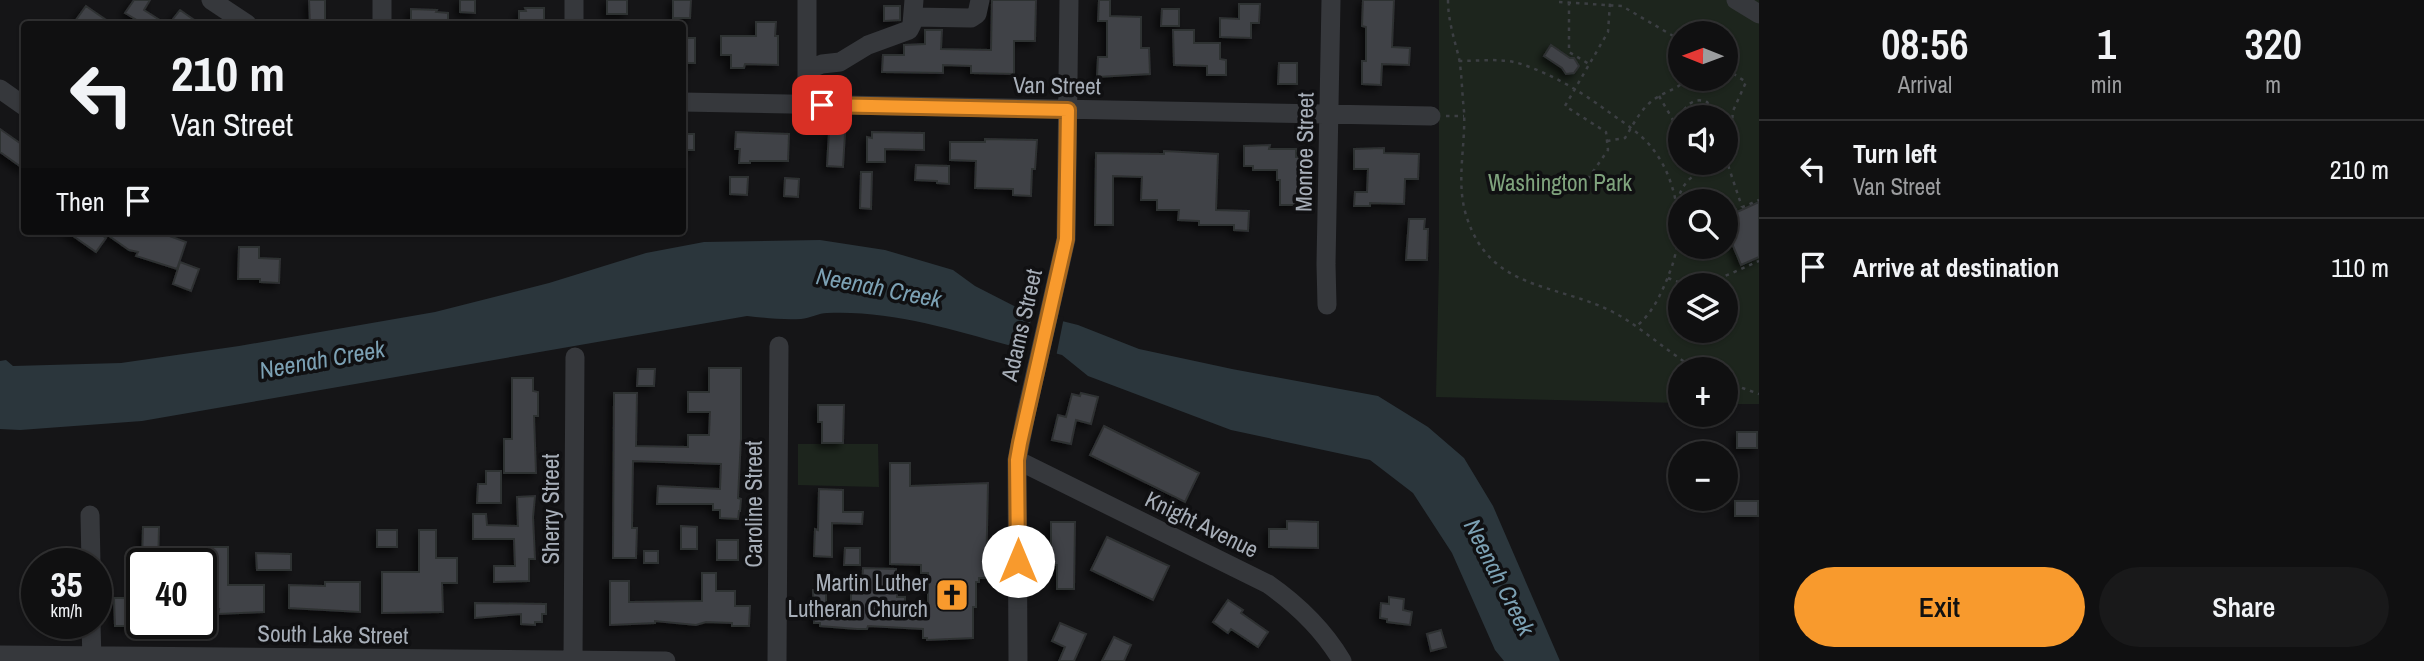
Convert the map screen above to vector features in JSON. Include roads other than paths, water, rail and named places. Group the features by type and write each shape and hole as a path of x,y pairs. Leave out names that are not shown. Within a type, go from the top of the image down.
{"street":[{"path":"211,0 242,21"},
{"path":"382,0 382,21"},
{"path":"574,0 574,21"},
{"path":"807,0 807,106"},
{"path":"807,70 822,64 840,62 868,45 902,34 909,30 914,9 956,19 971,18 977,14 980,0"},
{"name":"Adams Street","path":"1018,661 1017,460 1066,239 1069,0"},
{"name":"Monroe Street","path":"1328,305 1326,264 1331,0"},
{"path":"1736,0 1759,14"},
{"path":"0,89 21,104"},
{"name":"Van Street","path":"686,102 1436,116"},
{"name":"Caroline Street","path":"777,661 779,346"},
{"name":"Sherry Street","path":"573,661 575,357"},
{"name":"Knight Avenue","path":"1017,460 1268,584 1311,620 1342,661"},
{"path":"90,515 90,548"},
{"path":"91,639 92,658"},
{"name":"South Lake Street","path":"0,655 92,658 666,661"}],"water":[{"name":"Neenah Creek","path":"820,240 885,250 953,270 975,286 1026,312 1078,325 1139,349 1378,396 1428,427 1464,458 1493,506 1560,661 1504,661 1495,650 1452,553 1413,493 1370,460 1231,430 1088,376 1062,355 873,314 824,313 794,319 747,316 142,421 20,430 0,429 0,361 6,360 13,366 121,363 239,346 435,312 549,283 646,253 704,242"}],"place":[{"name":"Martin Luther Lutheran Church","path":"952,595"}],"park label":[{"name":"Washington Park","path":"1560,182"}]}
